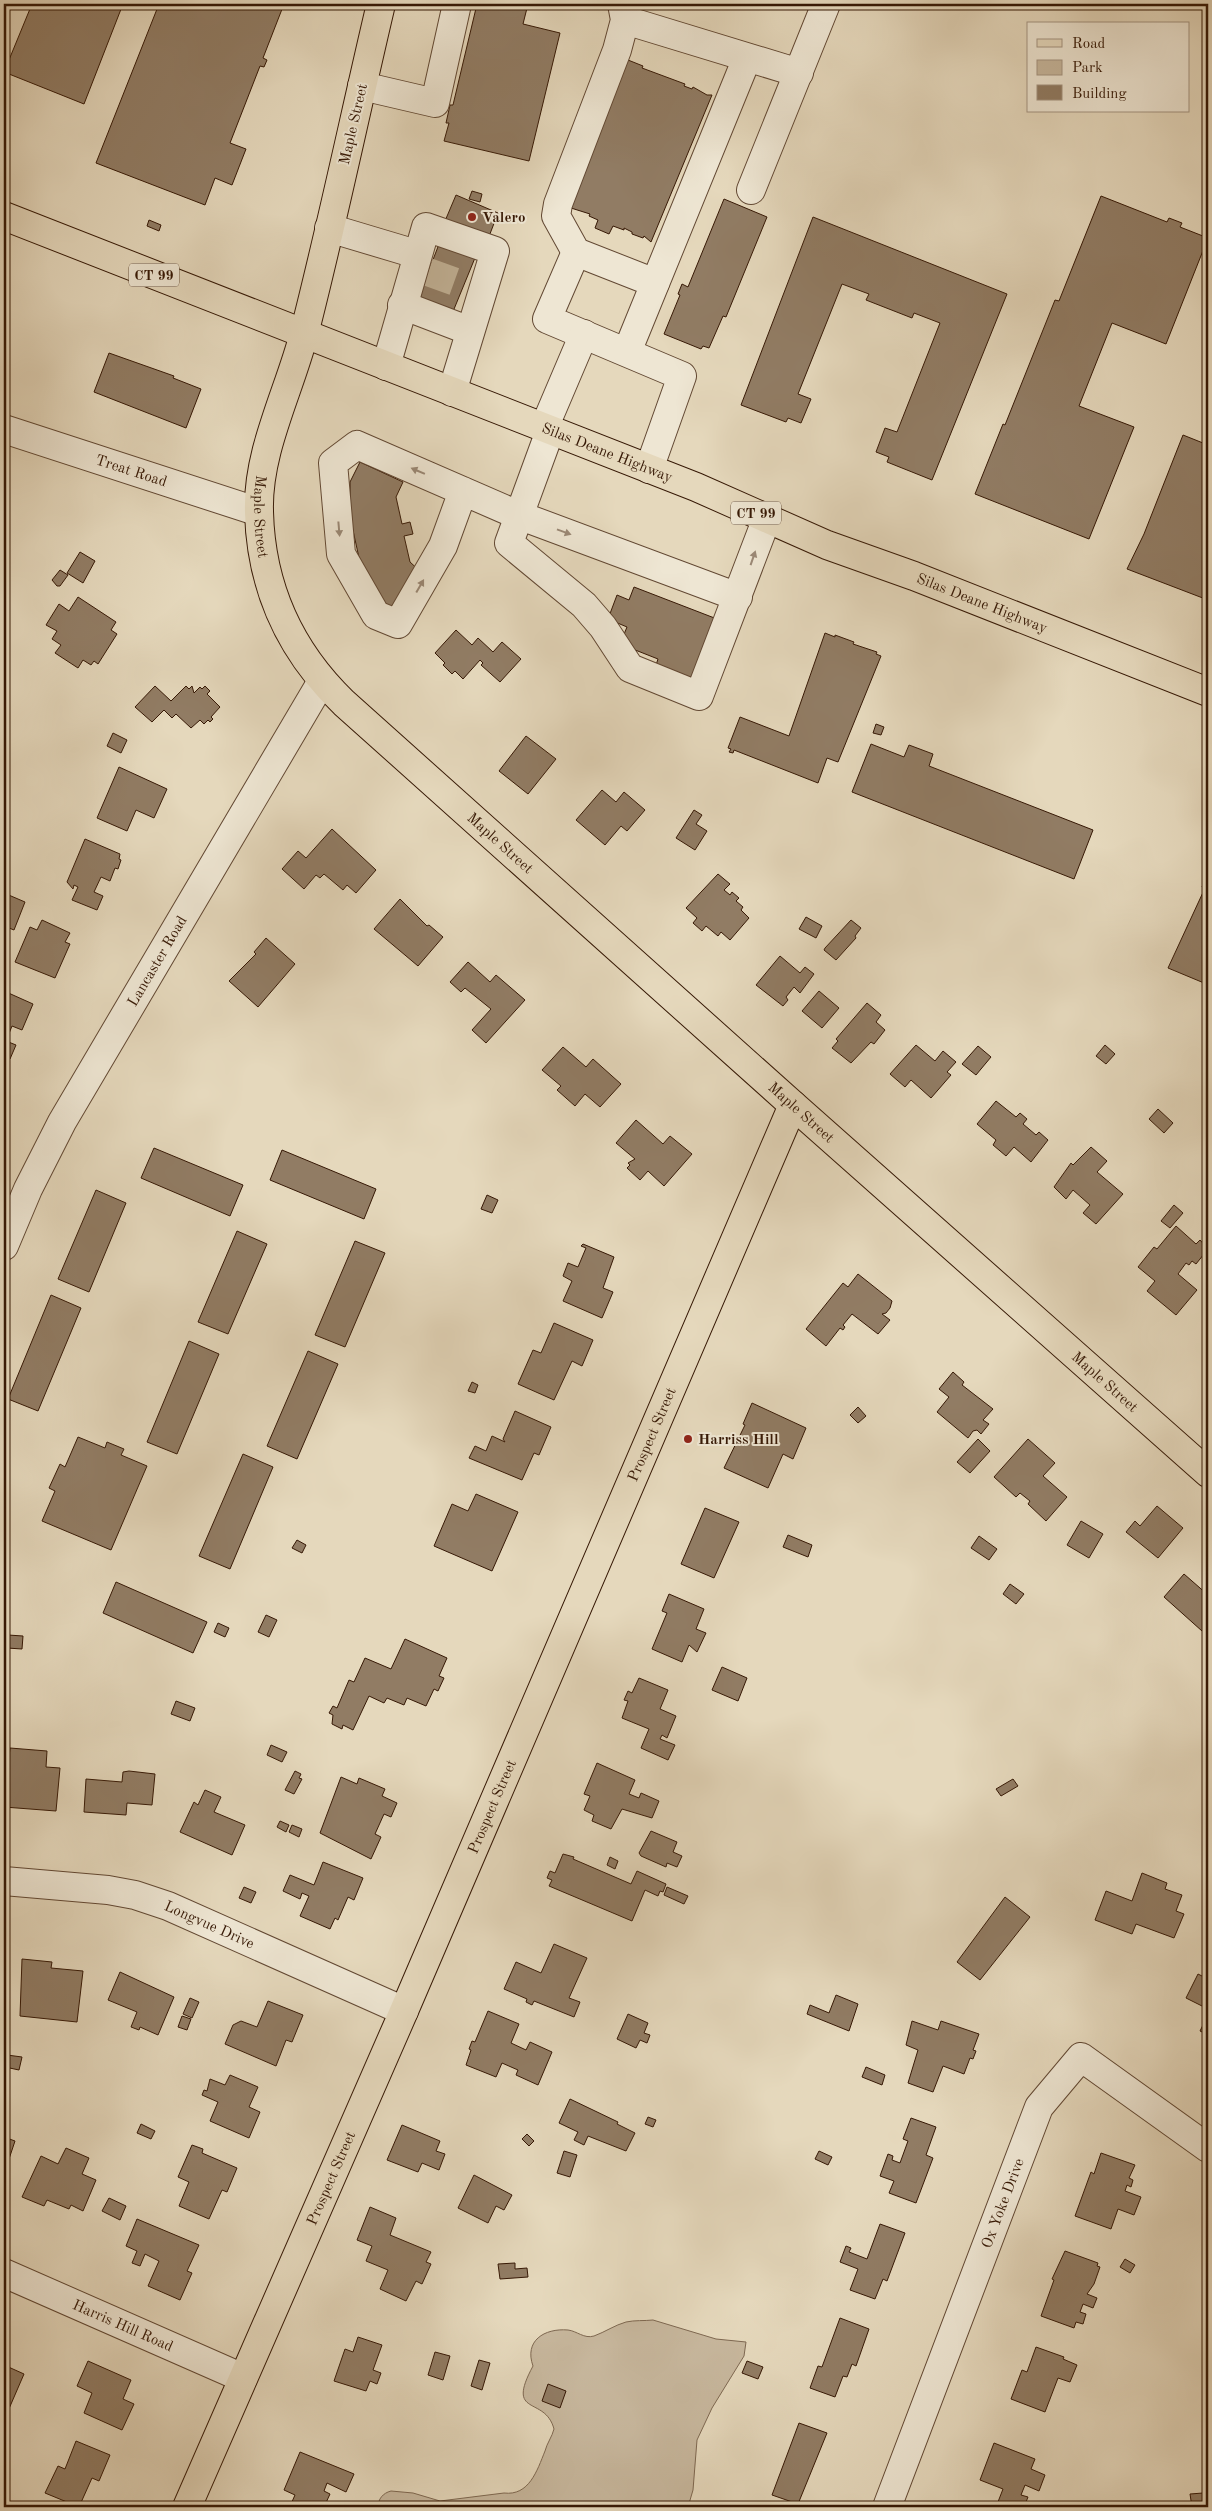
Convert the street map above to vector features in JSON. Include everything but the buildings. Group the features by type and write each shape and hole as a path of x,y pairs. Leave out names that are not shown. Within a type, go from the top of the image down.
{"main road":[{"name":"Maple Street","path":"381,4 304,334 264,463 259,512 265,565 281,618 304,658 322,681 793,1105 1208,1473"},
{"name":"Silas Deane Highway","path":"4,216 649,469 827,545 914,576 1208,692"},
{"name":"Prospect Street","path":"187,2507 404,2011 793,1105"}],"street":[{"path":"362,86 435,103 458,4"},
{"path":"751,190 799,74 820,5"},
{"path":"655,283 576,252 556,216 558,204 617,50 624,12 747,58 799,74"},
{"path":"627,352 747,58"},
{"path":"386,366 402,306 419,264 426,227 495,252 473,289 470,331 452,392"},
{"path":"329,228 419,264"},
{"path":"576,252 547,319 682,376 649,469"},
{"path":"402,306 470,331"},
{"path":"584,334 547,429 509,543 584,604 603,627 630,668 699,696 738,597 766,518"},
{"name":"Treat Road","path":"4,430 259,512"},
{"path":"463,491 443,546 398,624 376,615 341,554 333,463 357,445 463,491 518,515 738,597"},
{"name":"Lancaster Road","path":"4,1246 28,1189 62,1122 322,681"},
{"name":"Longvue Drive","path":"4,1881 108,1890 135,1895 168,1906 404,2011"},
{"name":"Ox Yoke Drive","path":"887,2507 1039,2107 1081,2057 1208,2148"},
{"name":"Harris Hill Road","path":"4,2273 243,2378"}],"green space":[{"path":"653,2320 716,2339 746,2342 744,2356 712,2408 697,2440 693,2490 688,2507 378,2507 382,2497 391,2491 413,2493 440,2501 520,2491 531,2481 535,2474 554,2429 543,2412 525,2400 523,2393 525,2382 533,2366 531,2350 534,2343 538,2338 551,2331 568,2330 590,2337 626,2322"}],"tunnel":[{"path":"428,272 464,285"}],"place":[{"name":"Valero","path":"472,217"},
{"name":"Harriss Hill","path":"688,1439"}]}
